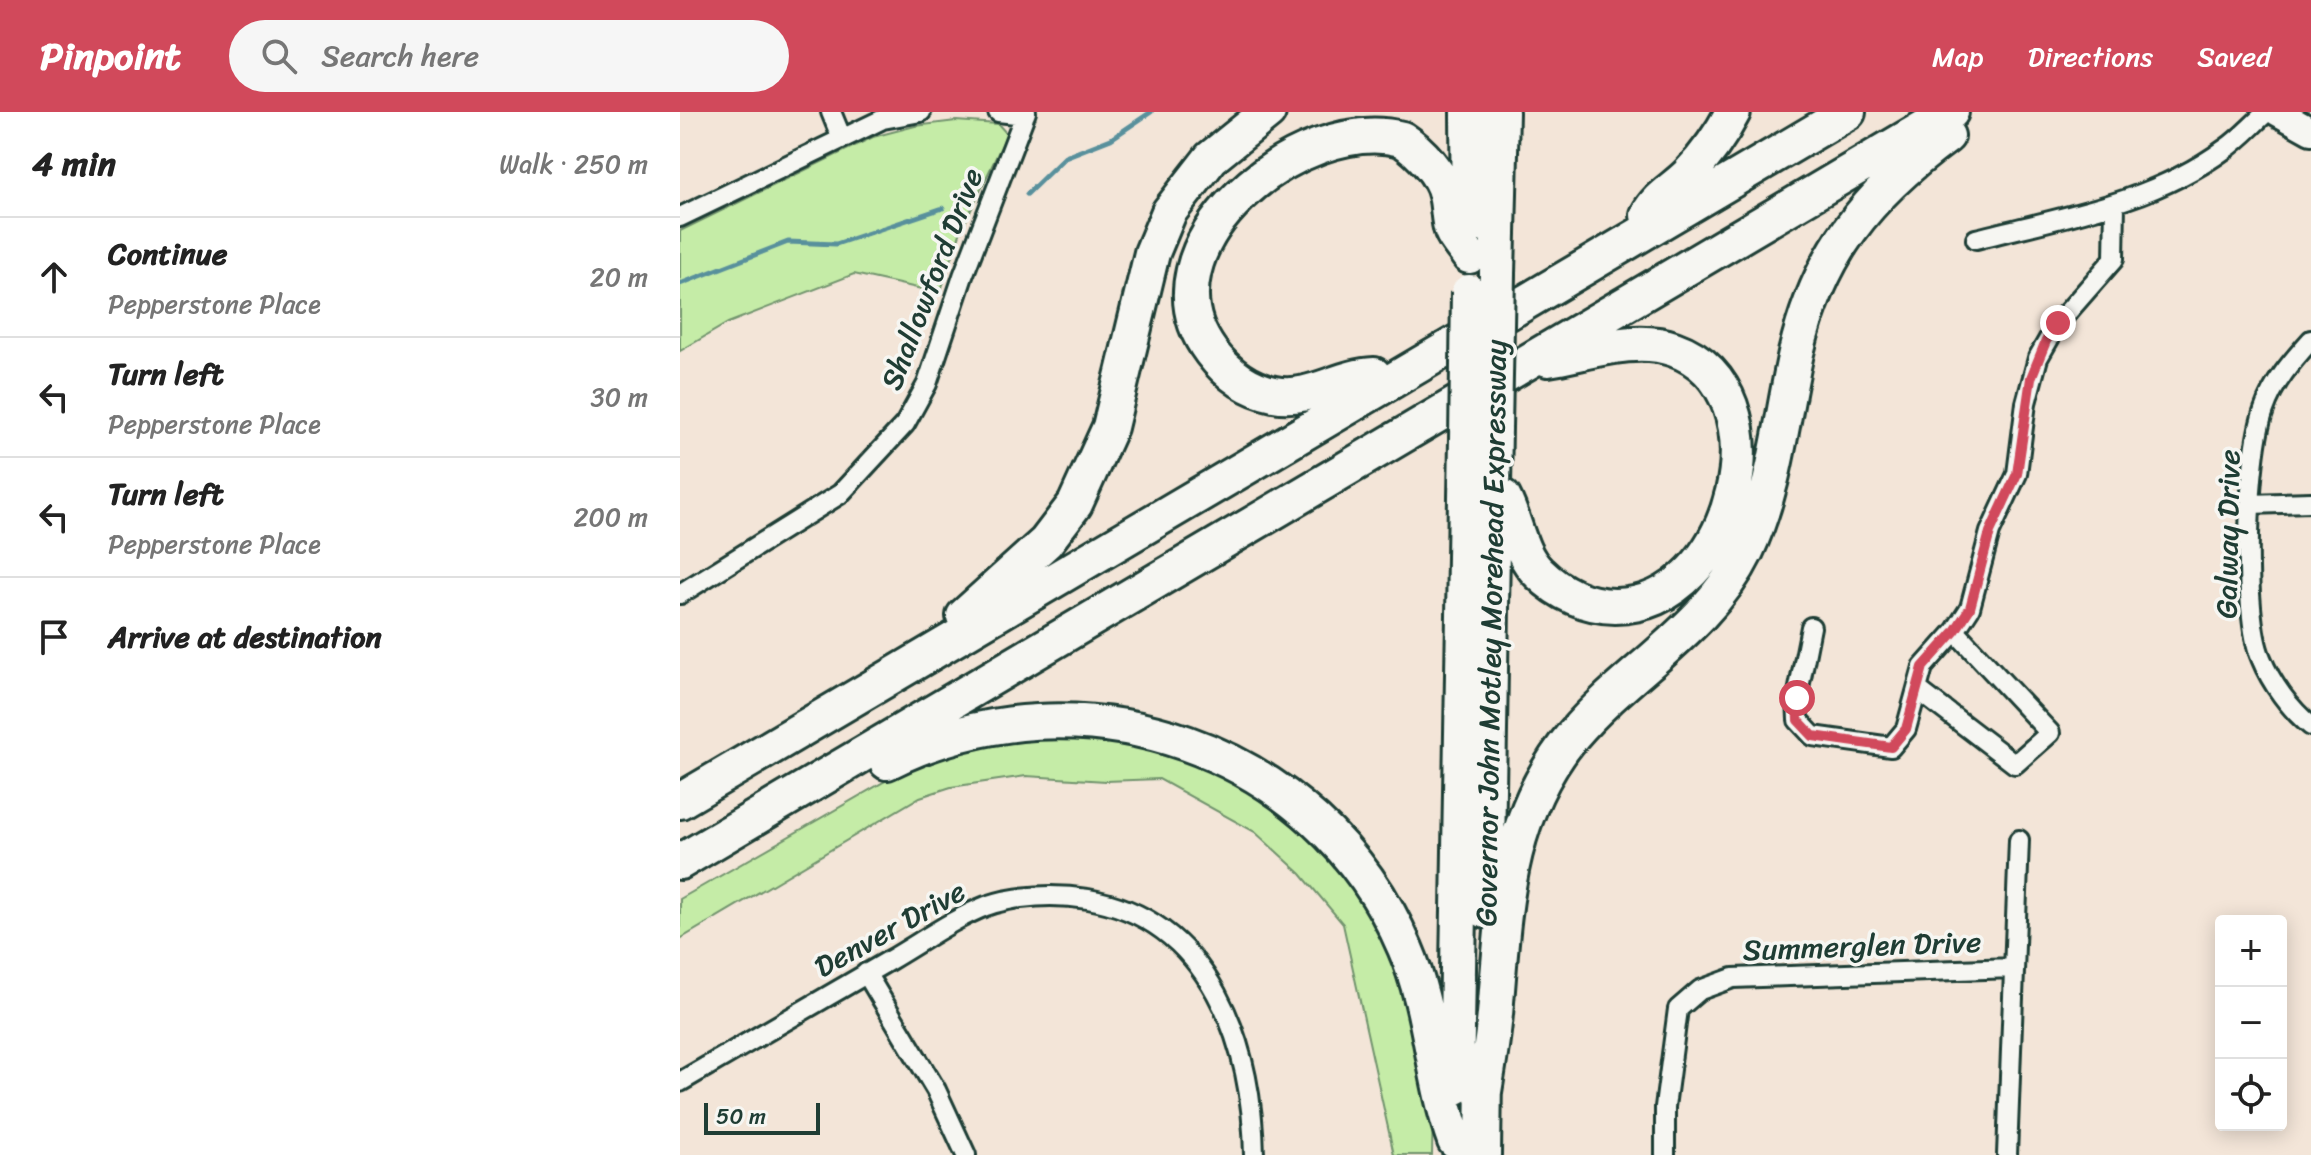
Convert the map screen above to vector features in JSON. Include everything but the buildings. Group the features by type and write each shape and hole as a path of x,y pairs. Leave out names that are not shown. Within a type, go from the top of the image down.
{"highway":[{"path":"949,643 967,611 1046,542 1075,504 1110,427 1152,253 1169,212 1211,158 1268,112"},
{"name":"Governor John Motley Morehead Expressway","path":"1464,1150 1481,433 1478,274 1468,112"},
{"path":"1639,234 1653,203 1687,177 1711,149 1733,112"},
{"path":"680,801 1848,112"},
{"path":"688,858 1951,112"},
{"path":"1483,1098 1496,1005 1503,897 1526,815 1540,785 1574,734 1701,615 1725,586 1743,556 1769,494 1796,353 1826,266 1846,232 1878,193 1962,126 1968,112"},
{"name":"Governor John Motley Morehead Expressway","path":"1478,274 1503,116"},
{"path":"1402,373 1365,375 1312,394 1275,395 1242,384 1219,363 1201,339 1189,297 1192,257 1215,214 1248,176 1283,145 1311,133 1341,127 1379,130 1402,139 1437,173 1446,192 1452,231 1478,274"},
{"path":"1494,478 1510,510 1516,535 1537,572 1565,594 1600,606 1639,606 1664,596 1685,580 1706,555 1736,479 1740,449 1735,417 1714,378 1696,361 1675,349 1618,345 1528,363"},
{"name":"Governor John Motley Morehead Expressway","path":"1464,1150 1483,1098 1494,478 1481,433"},
{"path":"688,858 775,826 907,752 1006,723 1080,720 1118,725 1202,748 1243,768 1301,810 1348,857 1371,887 1405,947 1416,977 1426,1011 1442,1105 1464,1150"}],"main road":[{"path":"2277,112 2311,131"}],"street":[{"path":"831,112 842,139"},
{"path":"680,217 883,119 921,112"},
{"path":"998,112 1026,114"},
{"path":"1976,239 2115,204 2170,183 2226,149 2267,112"},
{"name":"Shallowford Drive","path":"680,594 840,494 905,424 927,384 963,276 1026,114"},
{"path":"1811,627 1797,709 1798,720 1813,736 1891,747 1906,729 1923,667 1955,631 1970,608 1990,532 2017,474 2026,403 2038,358 2058,323 2114,259 2115,204"},
{"name":"Galway Drive","path":"2311,340 2287,368 2264,409 2253,450 2250,504 2252,621 2260,657 2297,715 2311,726"},
{"path":"2250,504 2311,502"},
{"path":"1917,689 2015,764 2050,733 1955,631"},
{"path":"2007,1155 2019,840"},
{"name":"Denver Drive","path":"680,1082 986,906 1062,895 1105,902 1144,918 1181,943 1208,977 1227,1010 1241,1049 1253,1114 1254,1155"},
{"name":"Summerglen Drive","path":"1665,1155 1668,1067 1678,1009 1700,990 1733,978 2013,968"},
{"path":"866,973 936,1090 966,1155"}],"green space":[{"path":"956,121 998,124 1007,134 961,231 940,293 854,274 728,323 680,351 680,231 873,137 915,126"},
{"path":"1014,735 1127,738 1223,772 1320,843 1387,935 1433,1106 1432,1155 1394,1155 1343,924 1301,874 1255,832 1159,779 1106,781 1026,776 951,787 920,797 680,939 680,899 901,772 962,746"}],"waterway":[{"path":"1027,194 1065,157 1111,139 1151,112"},
{"path":"680,284 788,242 836,244 943,208"}],"route":[{"path":"1797,698 1798,720 1813,736 1891,747 1906,729 1923,667 1939,645 1955,631 1970,608 1990,532 2017,474 2031,378 2046,341 2058,323"}]}
